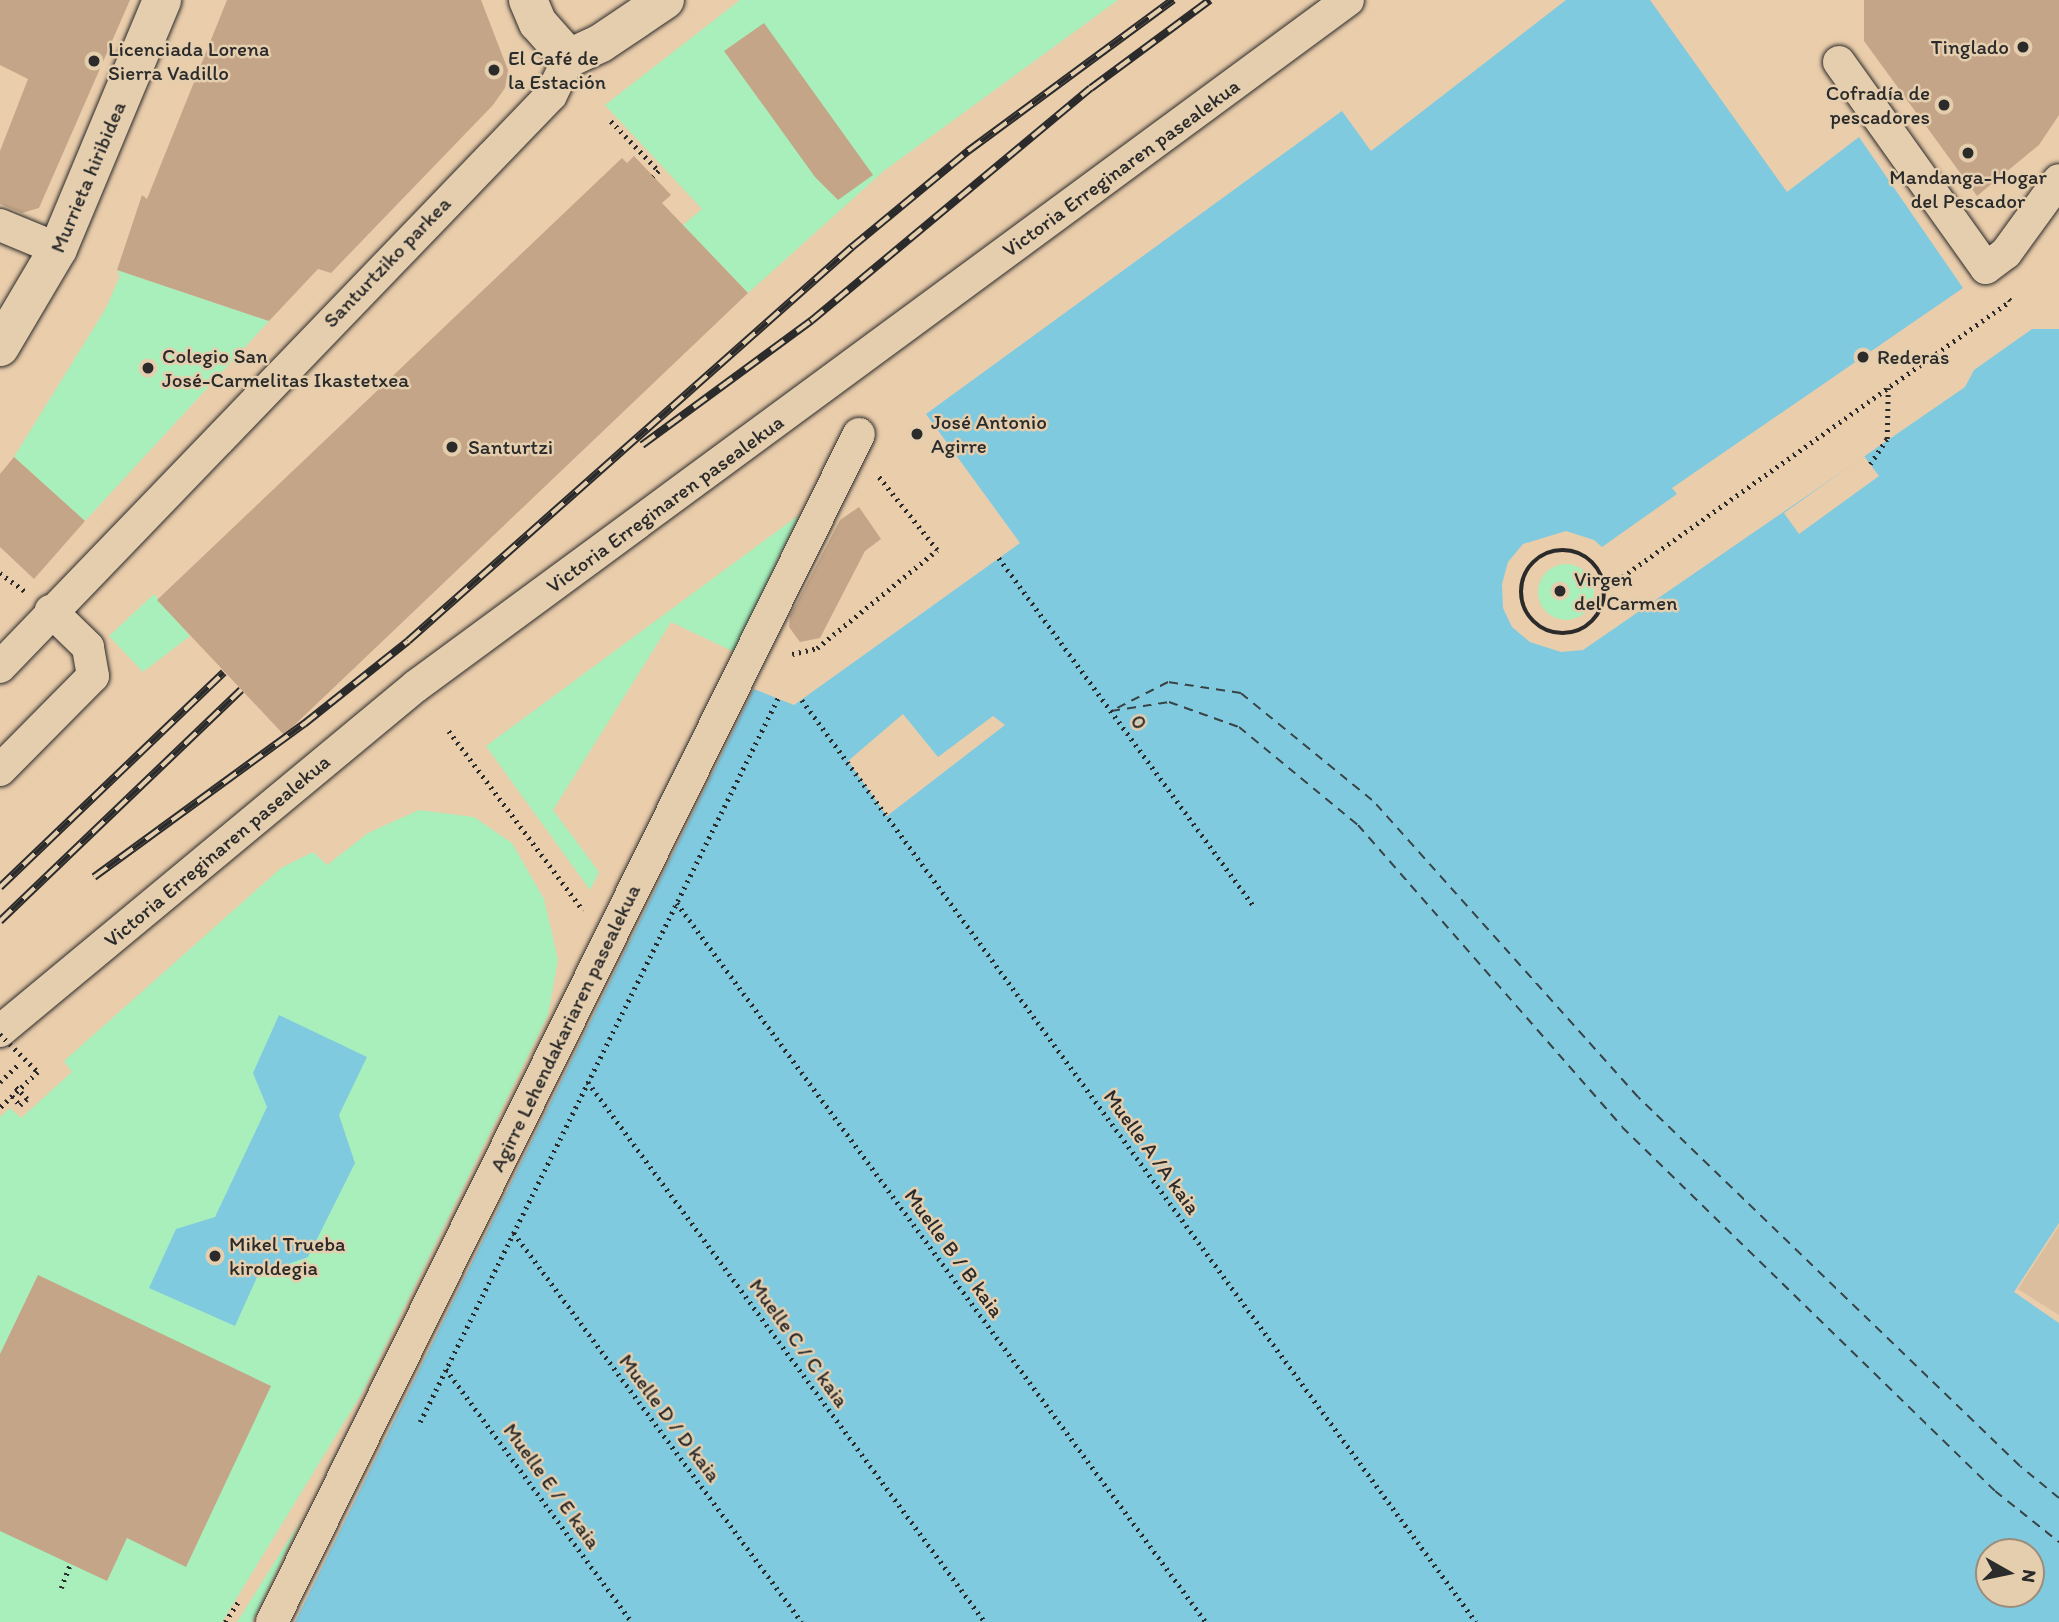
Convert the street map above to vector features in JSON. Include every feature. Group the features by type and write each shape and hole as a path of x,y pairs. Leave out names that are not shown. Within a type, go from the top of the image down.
{"street":[{"name":"Murrieta hiribidea","path":"0,347 58,249 162,0"},
{"path":"528,0 538,23 569,58 601,43 665,0"},
{"name":"Victoria Erreginaren pasealekua","path":"0,1032 416,686 1348,0"},
{"name":"Santurtziko parkea","path":"0,667 42,604 551,95 569,58"},
{"path":"1839,62 1986,268 2006,253 2059,180"},
{"path":"0,225 58,249"},
{"name":"Agirre Lehendakariaren pasealekua","path":"271,1622 859,434"},
{"path":"0,770 93,676 88,647 42,604"}],"path":[{"path":"611,121 660,171 653,177"},
{"path":"1605,589 1603,577 1588,558 1578,552 1554,551 1533,562 1521,594 1537,625 1559,634 1592,622 1600,612 1605,589 2010,301 1986,268"},
{"path":"1870,464 1887,439 1888,388"},
{"path":"751,648 778,657 817,648 937,550 878,478"},
{"name":"0","path":"999,558 1253,905"},
{"path":"0,573 42,604"},
{"path":"420,1422 778,698"},
{"name":"Muelle A /A kaia","path":"802,700 1476,1622"},
{"path":"449,731 607,943"},
{"name":"Muelle B / B kaia","path":"677,903 1206,1622"},
{"path":"0,1032 38,1072 0,1108"},
{"name":"Muelle C / C kaia","path":"589,1082 985,1622"},
{"path":"12,1096 20,1105 27,1099 14,1086"},
{"name":"Muelle D / D kaia","path":"513,1233 802,1622"},
{"name":"Muelle E / E kaia","path":"446,1370 632,1622"},
{"path":"61,1588 70,1564"}],"shaded area":[{"path":"2059,1226 2059,1315 2018,1289"}],"green space":[{"path":"740,0 1118,0 885,170 748,293 683,225 702,209 605,105"},
{"path":"117,270 269,321 85,521 14,457 106,308 120,276"},
{"path":"799,515 734,652 671,622 553,810 599,872 590,890 486,746"},
{"path":"1560,564 1572,564 1582,568 1590,576 1594,592 1590,608 1582,616 1572,620 1560,620 1550,616 1542,608 1538,598 1538,586 1542,576 1550,568"},
{"path":"154,594 190,636 143,672 109,636"},
{"name":"Mikel Trueba kiroldegia","path":"419,810 474,817 512,843 544,899 558,960 548,1015 362,1393 222,1622 0,1622 0,1117 10,1108 21,1118 72,1072 64,1061 281,868 313,852 327,865 368,833"},
{"path":"301,1520 252,1622 237,1622"}],"water":[{"path":"1566,0 1650,0 1787,192 1859,137 1963,288 1672,488 1677,494 1602,547 1594,540 1566,531 1523,544 1508,562 1502,584 1503,608 1512,627 1530,642 1561,652 1583,650 1965,387 1974,370 2032,329 2059,329 2059,1223 2014,1292 2059,1323 2059,1622 295,1622 754,689 794,705 1020,543 926,414 1342,111 1371,151"},
{"path":"279,1015 367,1057 339,1115 355,1163 308,1257 258,1275 235,1326 149,1288 176,1229 215,1217 267,1107 253,1073"}],"pier":[{"path":"1864,456 1879,476 1799,534 1784,513"},
{"path":"903,714 938,757 993,716 1005,725 887,816 848,761"}],"building":[{"path":"0,0 130,0 39,208 22,213 0,204 0,151 28,79 0,65"},
{"path":"227,0 481,0 508,70 505,88 493,105 331,273 318,269 269,321 117,270 142,195 147,199"},
{"path":"1864,0 2059,0 2059,115 2039,145 1977,196 1864,41"},
{"path":"764,23 873,175 838,200 815,177 724,51"},
{"name":"Santurtzi","path":"634,156 671,195 662,203 748,293 284,735 157,600 622,158 627,163"},
{"path":"14,457 85,521 34,579 0,547 0,474"},
{"path":"859,507 881,539 865,551 820,638 800,642 789,627 790,616 840,520"},
{"path":"38,1275 271,1386 186,1567 127,1538 107,1581 0,1531 0,1354"}],"ferry route":[{"path":"2059,1498 2020,1466 1638,1097 1372,800 1241,693 1168,682 1111,711 1169,702 1239,727 1358,825 1622,1127 1995,1491 2059,1542"}],"railway":[{"path":"94,877 304,724 408,641 852,247 968,151 1173,0"},
{"path":"642,445 811,321 1091,88 1210,0"},
{"path":"0,887 224,672"},
{"path":"0,921 241,690"}],"place":[{"name":"Tinglado","path":"2023,47"},
{"name":"Licenciada Lorena Sierra Vadillo","path":"94,61"},
{"name":"El Café de la Estación","path":"494,70"},
{"name":"Cofradía de pescadores","path":"1944,105"},
{"name":"Mandanga-Hogar del Pescador","path":"1968,153"},
{"name":"Rederas","path":"1863,357"},
{"name":"Colegio San José-Carmelitas Ikastetxea","path":"148,368"},
{"name":"José Antonio Agirre","path":"917,434"},
{"name":"Santurtzi","path":"452,447"},
{"name":"Virgen del Carmen","path":"1560,591"},
{"name":"Mikel Trueba kiroldegia","path":"215,1256"}]}
